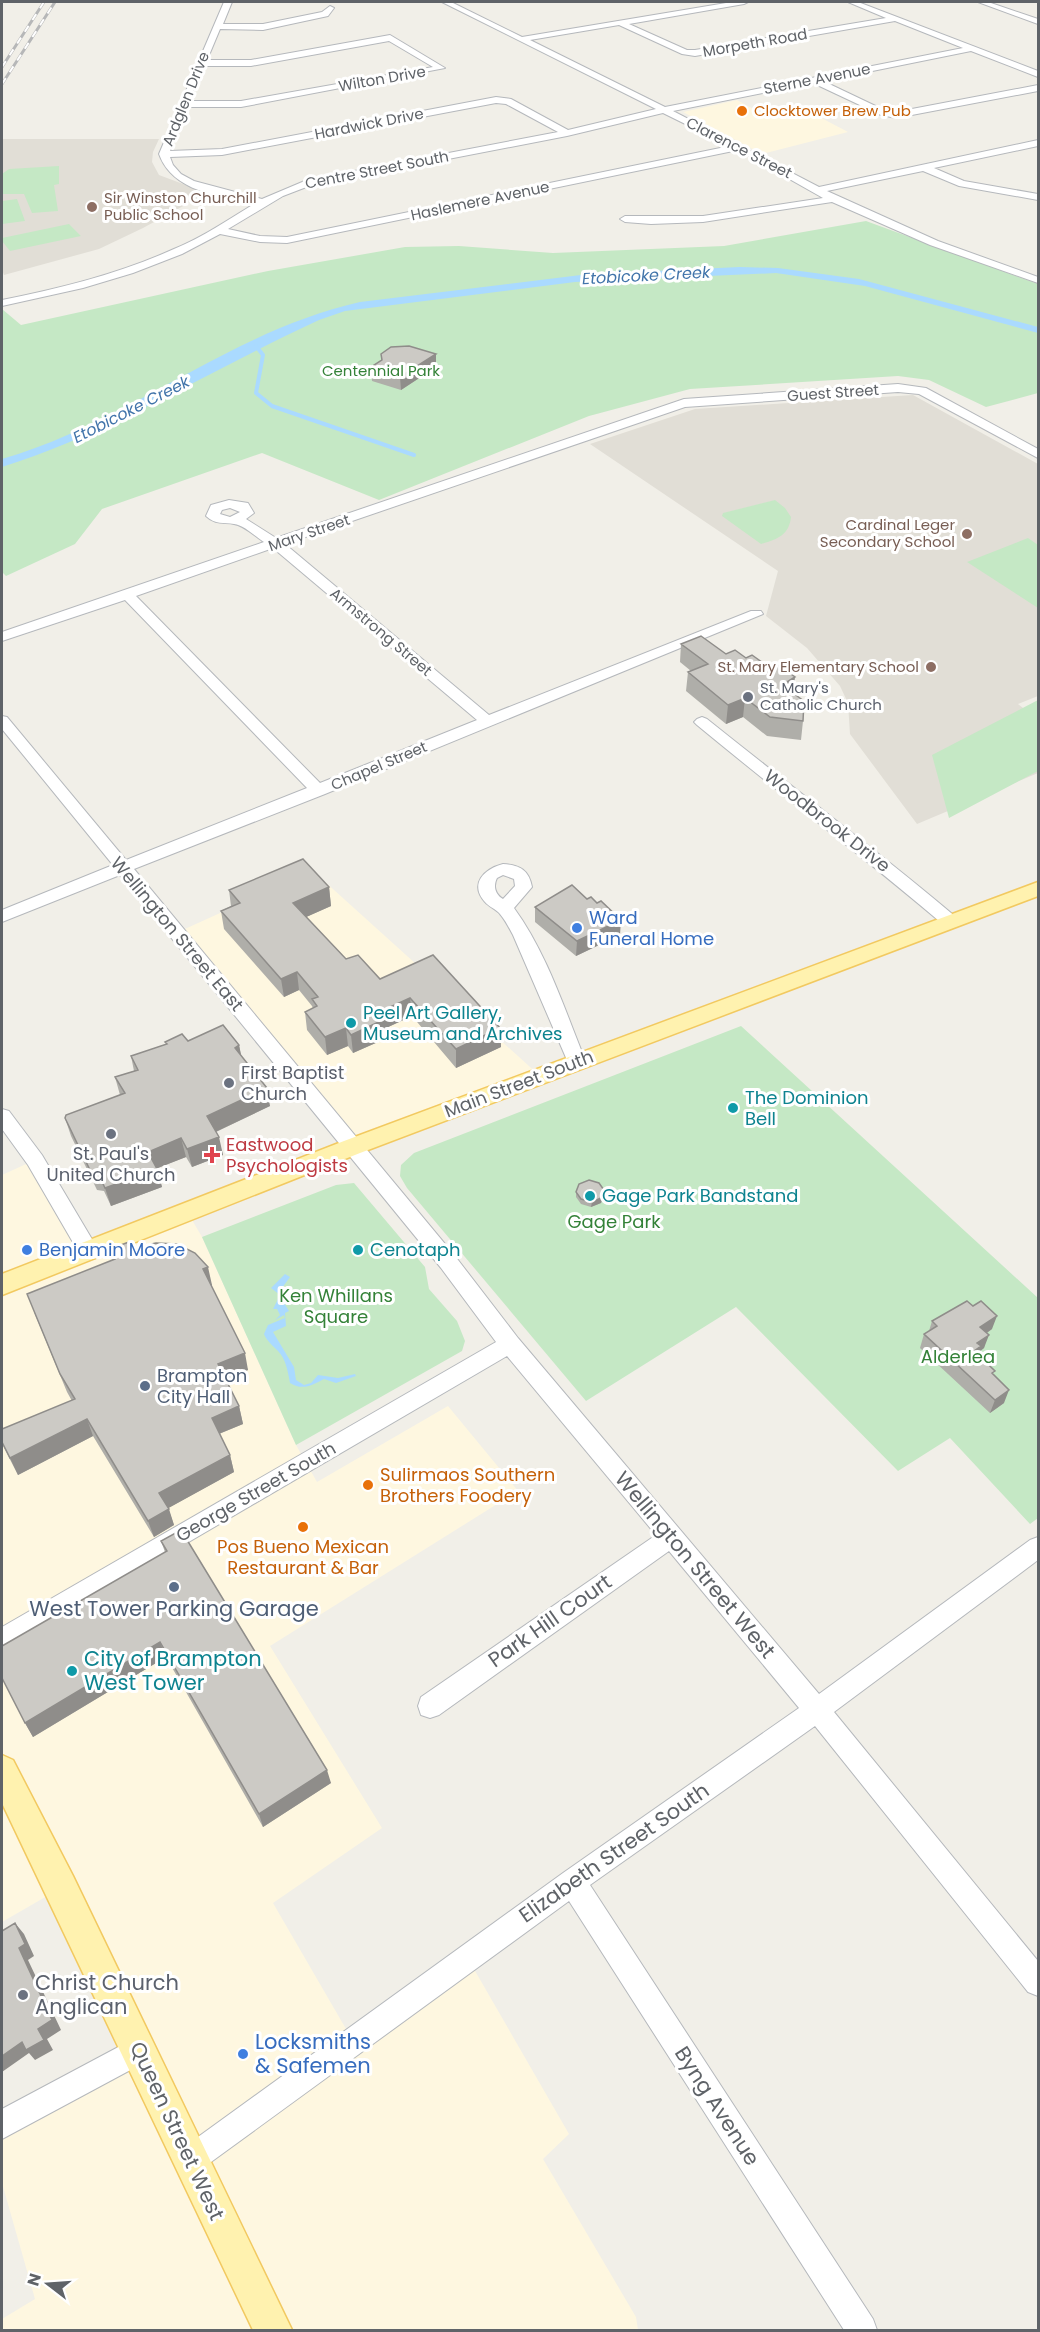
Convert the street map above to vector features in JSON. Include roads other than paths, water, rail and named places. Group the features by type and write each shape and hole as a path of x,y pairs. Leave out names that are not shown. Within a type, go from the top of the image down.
{"main road":[{"name":"Main Street South","path":"2,1286 352,1147 1038,889"},
{"name":"Queen Street West","path":"2,1771 273,2331"}],"street":[{"name":"Ardglen Drive","path":"228,2 183,104 164,154 168,168 187,182 264,203"},
{"name":"Clarence Street","path":"447,2 739,147 833,199 934,243 1016,270 1038,280"},
{"path":"523,39 744,2"},
{"path":"852,2 970,50 1038,74"},
{"path":"990,2 1038,22"},
{"path":"216,26 262,27 325,14 330,8"},
{"name":"Morpeth Road","path":"621,23 685,52 695,53 894,19"},
{"name":"Wilton Drive","path":"183,104 241,104 441,68 390,38 270,61 201,63"},
{"name":"Sterne Avenue","path":"664,110 970,50"},
{"path":"814,80 884,112 896,115 1038,88"},
{"name":"Hardwick Drive","path":"164,154 222,152 496,100 508,101 567,133"},
{"name":"Centre Street South","path":"2,303 117,275 163,259 220,231 264,203 307,183 567,133 664,110"},
{"path":"819,190 1038,143"},
{"name":"Haslemere Avenue","path":"220,231 260,239 287,240 739,147"},
{"path":"923,167 971,187 1038,196"},
{"path":"625,219 659,223 690,221 833,199"},
{"path":"1016,270 1033,265"},
{"name":"Guest Street","path":"615,427 684,403 906,389 922,391 1038,454"},
{"name":"Mary Street","path":"2,637 615,427"},
{"name":"Armstrong Street","path":"238,520 276,544 487,721"},
{"path":"127,594 319,791"},
{"name":"Chapel Street","path":"2,916 319,791 487,721 756,614"},
{"name":"Wellington Street East","path":"2,720 122,869 248,1017 352,1147"},
{"name":"Woodbrook Drive","path":"702,722 824,821 882,862 951,922"},
{"path":"504,908 521,935 577,1062"},
{"path":"2,1116 35,1160 88,1252"},
{"name":"Wellington Street West","path":"352,1147 448,1262 510,1344 817,1710 1038,1982"},
{"name":"George Street South","path":"2,1640 435,1390 510,1344"},
{"name":"Park Hill Court","path":"430,1706 671,1538"},
{"name":"Elizabeth Street South","path":"190,2160 572,1882 817,1710 1038,1547"},
{"name":"Byng Avenue","path":"572,1882 862,2331"},
{"path":"2,2125 139,2050"}],"water":[{"path":"740,267 778,268 859,279 1038,327 1038,333 865,286 776,273 575,282 345,311 319,320 279,339 123,418 43,453 2,467 2,459 49,443 93,423 266,334 312,316 360,302 589,274"},
{"path":"285,1274 290,1277 282,1288 290,1294 284,1303 289,1311 285,1313 286,1326 273,1332 294,1367 296,1380 304,1385 311,1383 318,1375 338,1378 355,1374 356,1376 336,1383 324,1379 303,1387 290,1383 283,1358 264,1334 268,1325 285,1318 284,1315 275,1320 280,1315 277,1309 273,1309 280,1295 271,1288"}],"waterway":[{"name":"Etobicoke Creek","path":"256,346 263,355 256,393 272,406 414,455"}],"railway":[{"path":"2,67 44,2"},
{"path":"2,84 55,2"}],"place":[{"name":"Clocktower Brew Pub","path":"742,111"},
{"name":"Sir Winston Churchill Public School","path":"92,207"},
{"name":"Cardinal Leger Secondary School","path":"967,534"},
{"name":"St. Mary Elementary School","path":"931,667"},
{"name":"St. Mary's Catholic Church","path":"748,697"},
{"name":"Ward Funeral Home","path":"577,928"},
{"name":"Peel Art Gallery, Museum and Archives","path":"351,1023"},
{"name":"First Baptist Church","path":"229,1083"},
{"name":"The Dominion Bell","path":"733,1108"},
{"name":"St. Paul's United Church","path":"111,1134"},
{"name":"Eastwood Psychologists","path":"212,1155"},
{"name":"Gage Park Bandstand","path":"590,1196"},
{"name":"Benjamin Moore","path":"27,1250"},
{"name":"Cenotaph","path":"358,1250"},
{"name":"Brampton City Hall","path":"145,1386"},
{"name":"Sulirmaos Southern Brothers Foodery","path":"368,1485"},
{"name":"Pos Bueno Mexican Restaurant & Bar","path":"303,1527"},
{"name":"West Tower Parking Garage","path":"174,1587"},
{"name":"City of Brampton West Tower","path":"72,1671"},
{"name":"Christ Church Anglican","path":"23,1995"},
{"name":"Locksmiths & Safemen","path":"243,2054"}],"park label":[{"name":"Centennial Park","path":"381,371"},
{"name":"Gage Park","path":"614,1222"},
{"name":"Ken Whillans Square","path":"336,1306"},
{"name":"Alderlea","path":"958,1357"}]}
